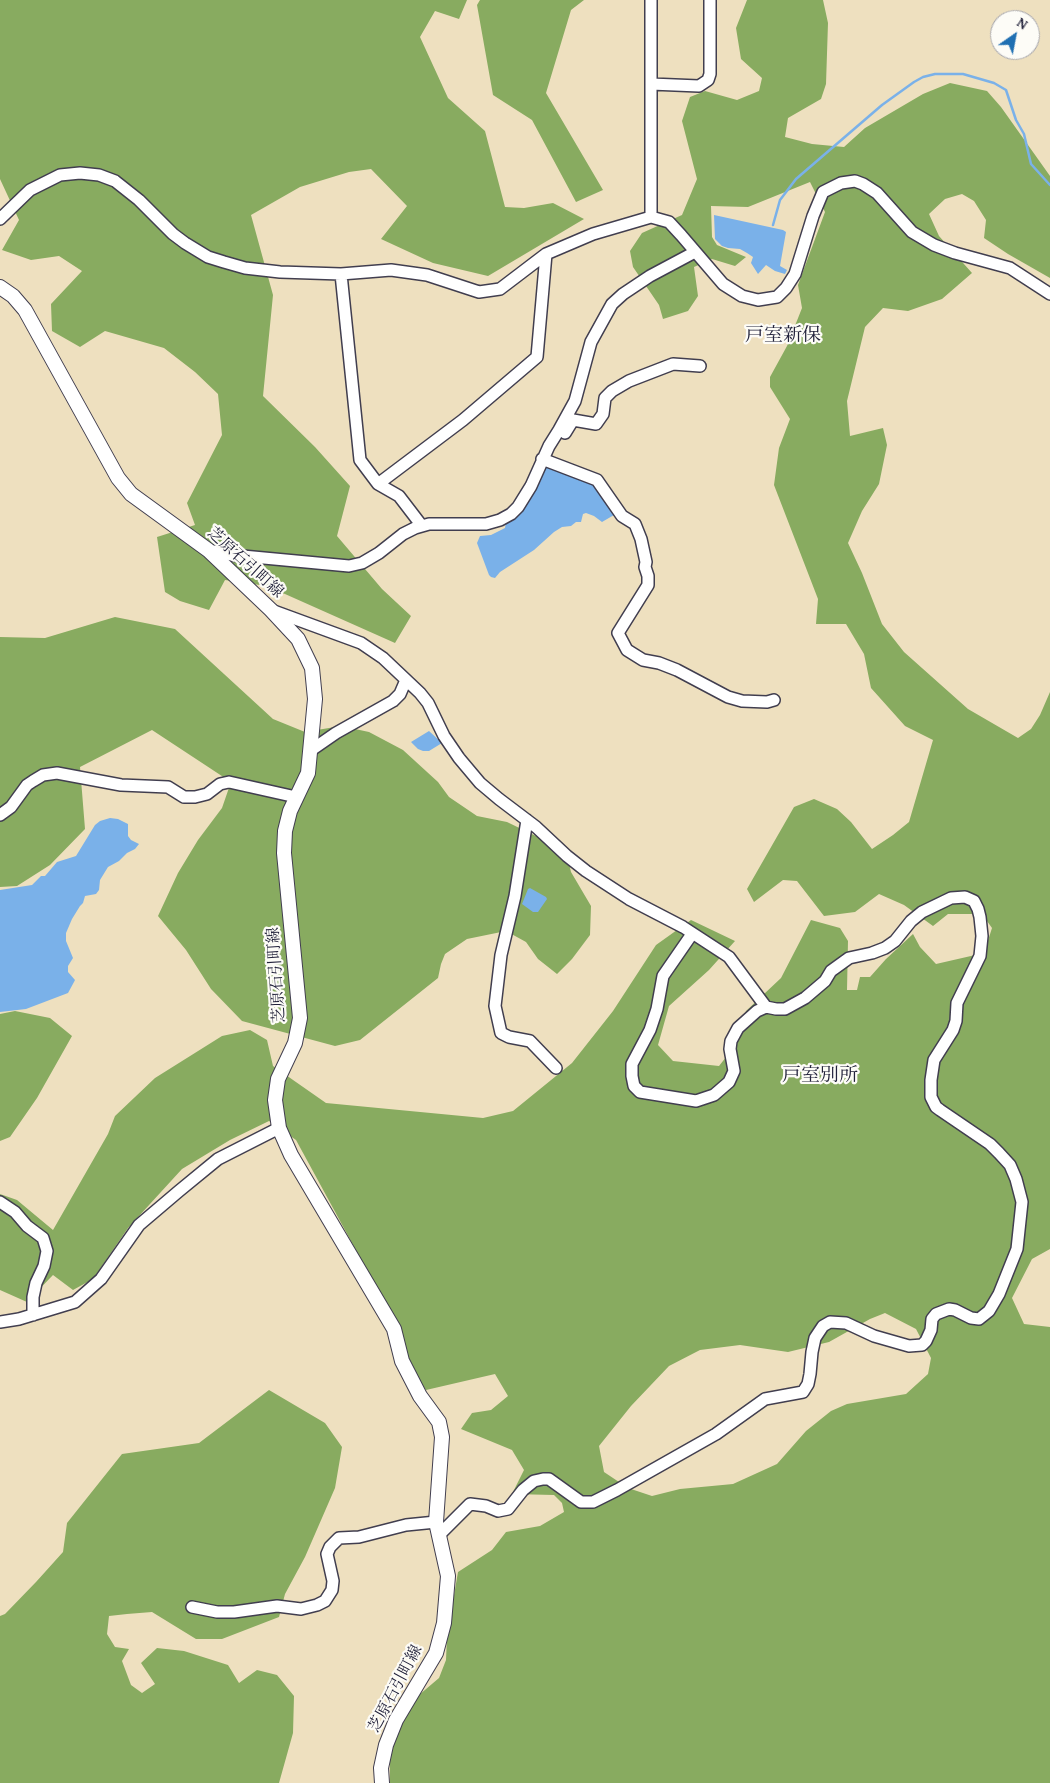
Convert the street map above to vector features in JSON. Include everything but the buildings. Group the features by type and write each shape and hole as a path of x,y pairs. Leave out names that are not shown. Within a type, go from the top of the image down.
{"main road":[{"name":"芝原石引町線","path":"0,287 13,296 25,310 118,478 131,494 208,550 271,610 298,639 312,668 315,699 308,773 290,811 285,831 284,853 300,1018 295,1043 278,1079 274,1100 279,1128 291,1155 394,1329 402,1361 420,1396 439,1422 442,1437 438,1528 448,1576 444,1623 436,1653 396,1720 386,1745 381,1768 382,1783"}],"street":[{"path":"651,0 651,217"},
{"path":"651,84 699,86 708,80 710,74 710,0"},
{"path":"0,219 30,190 60,175 80,173 99,175 115,181 139,200 173,234 208,257 245,268 280,272 341,274 391,270 427,275 479,292 500,288 546,254 593,234 651,217 669,222 723,284 742,296 758,300 777,297 786,288 795,274 813,216 823,192 840,183 855,181 864,184 877,193 912,232 934,246 1010,268 1050,294"},
{"path":"208,550 232,555 349,566 379,553 403,534 422,526 457,523 486,524 511,514 518,507 531,486 542,459 575,400 591,342 612,304 623,294 650,276 695,252"},
{"path":"378,484 463,420 537,357 546,254"},
{"path":"341,274 360,460 378,484 399,496 422,526"},
{"path":"549,446 560,441 573,420 596,424 603,414 605,398 612,391 673,364 700,366"},
{"path":"542,459 597,480 622,516 635,524 641,539 646,562 648,585 618,633 627,650 643,660 659,663 677,670 728,697 742,701 767,702 774,700"},
{"path":"192,1607 217,1612 234,1612 276,1606 301,1609 317,1606 325,1601 332,1590 333,1581 327,1554 330,1546 339,1538 359,1537 406,1525 438,1528 470,1504 486,1506 498,1511 508,1509 523,1490 534,1481 549,1479 581,1502 593,1502 716,1434 765,1400 803,1392 808,1384 815,1338 823,1326 830,1322 846,1323 874,1336 910,1346 922,1345 926,1341 931,1330 932,1319 936,1314 956,1310 971,1318 980,1319 989,1311 1000,1294 1018,1249 1022,1202 1010,1165 990,1144 936,1107 931,1097 934,1060 953,1030 956,1021 957,1002 980,956 982,936 980,917 974,901 965,897 951,898 933,906 911,921 895,941 885,948 849,958 805,998 785,1009 776,1010 766,1006 729,957 683,927 629,899 586,871 527,820 499,800 480,783 444,736 428,703 383,658 361,642 271,610"},
{"path":"310,751 336,733 393,701 400,694 406,680"},
{"path":"0,816 11,807 27,784 43,775 57,773 121,785 168,787 184,797 207,794 220,784 229,782 296,797"},
{"path":"527,820 517,888 501,955 495,1006 501,1033 509,1037 530,1041 556,1068"},
{"path":"692,934 663,976 657,1009 650,1030 632,1064 634,1086 640,1092 696,1100 714,1095 729,1082 734,1071 730,1041 738,1028 757,1011 766,1006"},
{"path":"0,1322 33,1315 74,1302 101,1279 139,1225 179,1191 218,1159 279,1128"},
{"path":"0,1202 15,1212 27,1226 43,1238 46,1251 44,1266 36,1283 33,1297 33,1315"}],"green space":[{"path":"0,0 467,0 459,19 435,11 420,37 448,98 485,131 505,207 524,208 553,203 584,219 488,276 433,263 381,239 407,206 371,169 349,172 300,187 251,215 273,295 263,396 315,447 350,486 337,536 382,589 411,616 395,643 285,594 260,585 225,580 209,610 180,601 165,592 157,537 195,525 187,503 222,435 218,394 195,372 164,348 105,331 80,347 52,331 51,304 82,271 59,256 31,260 2,250 19,220 0,179"},
{"path":"480,0 584,0 571,10 546,93 603,190 576,202 532,120 493,95 477,5"},
{"path":"747,0 823,0 828,23 826,84 821,99 788,118 785,137 812,144 844,147 865,128 923,94 950,83 987,91 1001,107 1050,176 1050,278 984,238 986,220 974,201 962,194 945,199 929,214 939,236 972,273 942,299 908,311 883,308 865,327 847,401 850,436 883,428 887,445 879,484 862,511 848,543 882,624 904,652 968,709 1018,738 1031,729 1040,715 1050,692 1050,1249 1032,1259 1012,1298 1024,1324 1050,1327 1050,1783 390,1783 390,1756 399,1723 419,1695 439,1678 446,1660 447,1636 458,1572 492,1550 506,1532 540,1526 564,1512 562,1503 554,1495 512,1494 524,1470 512,1450 461,1429 472,1413 491,1410 508,1396 495,1374 426,1390 391,1341 364,1265 296,1140 269,1121 230,1140 182,1169 128,1228 93,1279 73,1290 53,1275 27,1302 0,1290 0,1194 17,1200 53,1230 108,1134 115,1116 155,1078 222,1036 250,1030 267,1040 273,1066 326,1103 483,1118 513,1111 572,1063 613,1011 656,945 691,920 735,941 709,970 669,1006 658,1045 673,1061 719,1066 734,1047 746,1011 781,978 811,920 840,928 848,941 847,990 857,990 860,977 870,977 913,934 920,947 936,964 984,953 992,928 982,914 948,914 933,926 904,905 879,894 855,912 824,916 797,881 783,880 754,902 747,889 794,807 814,799 837,809 851,822 872,849 893,835 909,822 933,740 905,726 871,688 864,654 846,624 816,624 818,599 774,485 779,448 790,419 770,387 770,377 787,346 802,308 798,285 825,212 810,182 748,207 711,206 712,237 717,245 746,257 735,266 712,259 694,267 698,296 688,311 663,319 659,305 633,267 630,251 642,233 682,215 697,179 682,121 690,97 705,91 737,100 759,91 762,78 741,59 736,28","holes":["885,1313 916,1329 931,1358 928,1374 906,1394 847,1404 831,1411 806,1431 777,1464 733,1484 680,1489 652,1496 628,1488 604,1472 599,1446 631,1406 669,1366 700,1350 740,1345 788,1352 829,1342 870,1319"]},
{"path":"115,617 175,629 273,719 305,732 341,726 369,732 403,750 438,782 449,797 477,816 507,822 540,838 567,855 571,872 591,906 590,935 572,959 557,974 538,959 526,942 506,931 467,939 445,954 438,978 360,1040 335,1046 242,1021 211,989 186,950 158,916 178,873 198,840 222,808 231,782 152,730 80,767 85,829 50,865 17,886 0,887 0,637 45,638"},
{"path":"15,1011 50,1018 72,1036 37,1098 10,1137 0,1141 0,1014"},
{"path":"269,1390 325,1423 342,1447 335,1488 305,1557 285,1594 279,1617 222,1639 196,1639 152,1612 127,1614 109,1616 107,1634 115,1647 129,1649 122,1661 131,1685 142,1693 155,1684 141,1663 157,1648 184,1651 228,1665 239,1683 257,1670 277,1675 294,1696 293,1733 279,1783 0,1783 0,1616 5,1614 63,1552 67,1523 122,1454 199,1443"}],"water":[{"path":"714,215 786,232 780,266 787,270 785,274 775,271 766,265 758,274 751,263 753,257 740,249 722,246 715,239"},
{"path":"542,465 596,486 607,499 614,515 602,522 594,516 586,513 583,514 581,522 562,527 534,550 500,572 495,578 491,577 477,543 480,536 491,535 505,528 506,522"},
{"path":"429,731 442,743 429,751 423,751 411,742"},
{"path":"110,818 118,819 128,824 128,836 139,844 119,861 108,867 100,880 99,890 96,894 85,896 83,903 72,919 66,933 66,941 73,958 68,966 68,972 75,980 68,993 26,1009 0,1012 0,890 32,885 41,876 45,876 57,862 76,856 95,825 100,821"},
{"path":"530,888 547,899 538,912 533,912 522,904"}],"waterway":[{"path":"773,225 780,200 796,179 882,105 914,82 935,74 963,74 994,83 1006,90 1016,120 1024,134 1031,164 1050,185"}],"district":[{"name":"戸室新保","path":"783,336"},
{"name":"戸室別所","path":"820,1076"}]}
